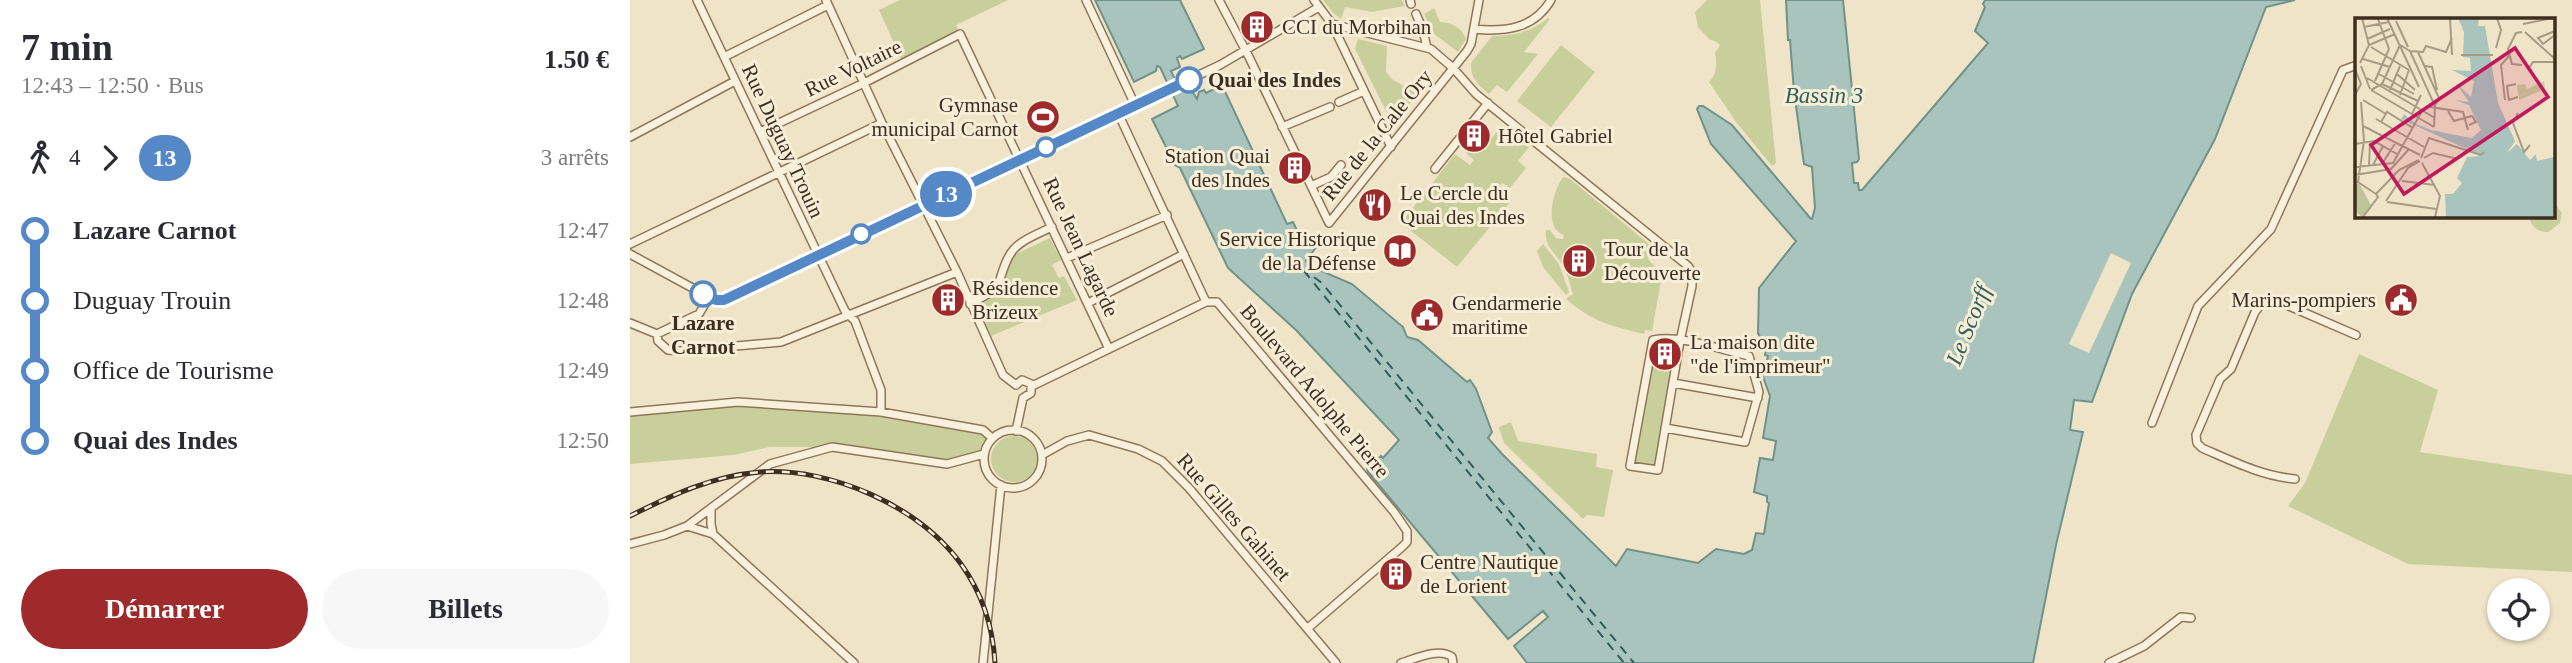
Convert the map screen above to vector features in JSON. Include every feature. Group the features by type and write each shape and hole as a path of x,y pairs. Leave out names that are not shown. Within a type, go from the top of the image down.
{"street":[{"name":"Rue Duguay Trouin","path":"697,0 817,254 849,316 855,321 881,390 881,412"},
{"path":"1086,0 1139,103"},
{"path":"1219,0 1311,186 1331,177 1342,165"},
{"name":"Rue de la Cale Ory","path":"1311,186 1329,223 1471,44 1479,0"},
{"path":"1474,29 1513,28 1532,22 1551,0"},
{"path":"724,57 827,2 882,123 957,272 1003,376 1016,384"},
{"path":"630,254 709,298 724,300 1187,81 1245,51 1317,3 1332,24 1391,147"},
{"path":"1416,14 1427,48"},
{"path":"1332,24 1427,48 1453,68 1488,103 1681,259 1692,272 1692,286 1680,341 1673,383 1665,428 1658,470 1630,466 1653,340 1662,337 1680,341 1749,356 1759,392 1758,398 1745,442 1665,428"},
{"name":"Rue Voltaire","path":"760,132 960,34"},
{"name":"Rue Jean Lagarde","path":"960,34 1109,349"},
{"path":"2152,423 2198,306 2271,229 2343,70 2355,66"},
{"path":"630,137 735,81"},
{"path":"1339,102 1364,91"},
{"path":"1435,169 1488,103"},
{"path":"1282,127 1330,107"},
{"path":"1118,113 1206,302"},
{"path":"630,244 882,123"},
{"path":"1067,258 1167,215"},
{"path":"970,304 997,289 1011,251 1024,240 1052,227"},
{"path":"1088,303 1184,254"},
{"path":"657,334 658,341 668,350 680,351 781,342 957,272"},
{"path":"630,323 657,334 699,314 709,298"},
{"path":"2295,479 2272,477 2202,448 2197,443 2196,435 2220,379 2231,369 2255,312 2263,302 2275,300 2356,335"},
{"name":"Boulevard Adolphe Pierre","path":"1032,386 1206,302 1217,302 1394,512 1407,531 1407,542 1402,547 1308,628"},
{"path":"1016,384 1024,380 1032,386 1031,393 1023,398 1016,431"},
{"path":"1673,383 1758,398"},
{"path":"1016,384 1016,394 1023,398"},
{"path":"630,412 738,402 881,412 983,430 992,438"},
{"path":"1016,431 1034,440 1042,455 1040,469 1033,481 1018,488 1000,485 988,474 984,454 992,438 1004,432 1016,431"},
{"name":"Rue Gilles Gahinet","path":"1042,455 1067,440 1089,435 1138,449 1162,461 1189,488 1336,663"},
{"path":"630,544 687,526 770,464 832,447 947,464 984,454"},
{"path":"983,663 1000,485"},
{"path":"712,508 713,534"},
{"path":"687,526 713,534 854,663"},
{"path":"2109,663 2144,646 2181,617 2191,618"},
{"path":"1401,663 1440,653 1452,657 1453,663"}],"green space":[{"path":"900,0 1008,0 956,25 960,34 903,63 879,10"},
{"path":"1323,0 1402,0 1405,6 1372,12 1345,7 1341,19"},
{"path":"1707,0 1760,0 1776,163 1772,166 1736,122 1709,82 1715,72 1715,53 1720,45 1710,40 1698,27 1695,12"},
{"path":"1434,8 1440,22 1453,25 1465,35 1466,39 1458,52 1433,33 1424,14"},
{"path":"1550,19 1524,52 1538,54 1507,92 1497,85 1489,94 1473,77 1471,63 1492,36 1522,32"},
{"path":"1358,39 1387,46 1386,72 1392,79 1417,94 1393,125 1355,49"},
{"path":"1561,45 1595,72 1551,127 1517,101"},
{"path":"1502,125 1514,139 1529,147 1518,161 1526,168 1510,188 1502,183 1498,188 1512,200 1457,267 1401,223 1455,154 1470,165 1474,160 1466,153 1482,133 1491,139"},
{"path":"1563,177 1570,179 1655,249 1648,259 1662,275 1652,331 1645,330 1644,334 1603,322 1566,299 1573,294 1569,280 1546,236 1546,230 1550,230 1556,238 1563,239 1564,235 1554,225 1552,209"},
{"path":"2554,202 2562,213 2560,223 2548,232 2537,230 2530,217 2554,217"},
{"path":"1050,238 1061,260 1052,265 1059,278 1064,276 1077,300 991,336 977,303 1001,290 1012,256"},
{"path":"1543,244 1559,264 1569,292 1566,295 1543,267 1537,251"},
{"path":"2359,354 2438,390 2420,452 2572,475 2572,572 2408,564 2288,506 2305,483"},
{"path":"1652,361 1673,365 1654,466 1634,462"},
{"path":"738,402 881,412 983,430 992,438 984,454 947,464 832,447 770,447 734,455 630,464 630,412"},
{"path":"1497,421 1499,427 1511,422 1518,441 1597,454 1596,467 1613,470 1604,517 1587,515 1583,519 1504,443"},
{"path":"1014,436 1031,442 1037,459 1031,476 1014,482 997,476 991,459 997,442"}],"water":[{"path":"1095,0 1180,0 1204,49 1182,59 1180,56 1177,58 1180,67 1171,71 1180,90 1189,86 1197,99 1199,92 1204,90 1206,93 1222,85 1287,224 1293,222 1304,245 1312,238 1317,246 1306,261 1310,266 1352,284 1403,327 1407,337 1418,340 1467,382 1470,380 1492,432 1488,438 1616,566 1627,549 1698,563 1716,549 1744,554 1752,550 1756,533 1764,534 1769,503 1767,496 1754,492 1760,458 1773,460 1776,441 1763,438 1770,396 1759,366 1766,366 1768,356 1765,355 1766,350 1758,333 1759,288 1796,241 1711,144 1697,109 1703,106 1732,125 1812,219 1815,208 1812,167 1804,164 1788,40 1786,0 1843,0 1859,159 1852,163 1854,183 1858,183 1859,190 1862,190 1988,43 1975,31 1985,7 1985,0 2295,0 2266,7 2215,139 2132,294 2092,402 2074,400 2070,430 2083,432 2056,545 2033,663 1527,663 1514,646 1548,617 1543,611 1508,639 1368,472 1367,469 1381,456 1383,458 1399,440 1296,330 1228,268 1180,168 1175,165 1152,119 1178,106 1160,67 1157,66 1156,71 1134,82"}],"pier":[{"path":"2111,253 2131,263 2089,353 2069,344"}],"ferry route":[{"path":"1301,268 1322,283 1634,663"},
{"path":"1304,271 1624,663"}],"railway":[{"path":"630,516 709,482 760,472 815,476 871,494 922,524 961,564 985,611 992,636 995,663"}],"bus line":[{"name":"13","path":"703,294 716,300 724,300 1189,80"}],"place":[{"name":"CCI du Morbihan","path":"1257,27"},
{"name":"Quai des Indes","path":"1189,80"},
{"name":"Gymnase municipal Carnot","path":"1043,117"},
{"name":"Hôtel Gabriel","path":"1474,136"},
{"name":"Station Quai des Indes","path":"1295,168"},
{"name":"Le Cercle du Quai des Indes","path":"1375,205"},
{"name":"Service Historique de la Défense","path":"1400,251"},
{"name":"Tour de la Découverte","path":"1579,261"},
{"name":"Lazare Carnot","path":"703,294"},
{"name":"Résidence Brizeux","path":"948,300"},
{"name":"Marins-pompiers","path":"2401,300"},
{"name":"Gendarmerie maritime","path":"1427,315"},
{"name":"La maison dite \"de l'imprimeur\"","path":"1665,354"},
{"name":"Centre Nautique de Lorient","path":"1396,574"}],"water label":[{"name":"Bassin 3","path":"1824,95"},
{"name":"Le Scorff","path":"1968,325"}]}
